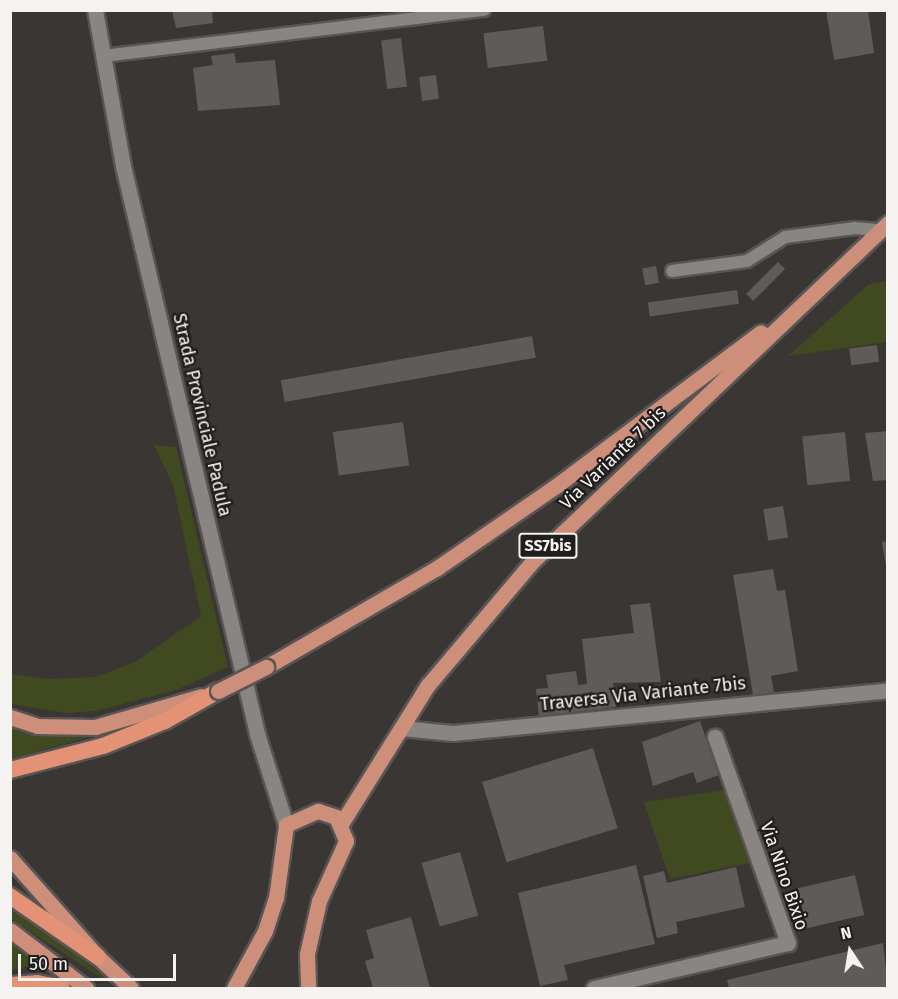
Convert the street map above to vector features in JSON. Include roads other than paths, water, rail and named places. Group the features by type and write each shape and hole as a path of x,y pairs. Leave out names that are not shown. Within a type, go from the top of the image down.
{"highway":[{"path":"10,770 103,746 165,721 218,691"},
{"path":"10,896 98,957"},
{"path":"10,985 62,988"}],"main road":[{"name":"SS7bis","path":"798,306 884,227"},
{"path":"10,717 37,726 96,727 218,691 266,667 455,555 798,306"},
{"name":"Via Variante 7 bis","path":"341,824 428,685 532,562 798,306"},
{"path":"234,988 265,931 276,898 286,825 318,812 329,813 341,824 346,842 319,901 307,954 308,988"},
{"path":"10,858 98,957 131,988"},
{"path":"10,930 62,965 86,988"}],"street":[{"name":"Strada Provinciale Padula","path":"95,10 123,166 257,734 286,825"},
{"name":"Traversa Via Variante 7bis","path":"401,728 453,733 888,690"},
{"name":"Via Nino Bixio","path":"594,988 788,943 715,737"}],"lane":[{"path":"103,56 484,10"},
{"path":"672,271 747,261 785,237 855,228 884,227"}]}
